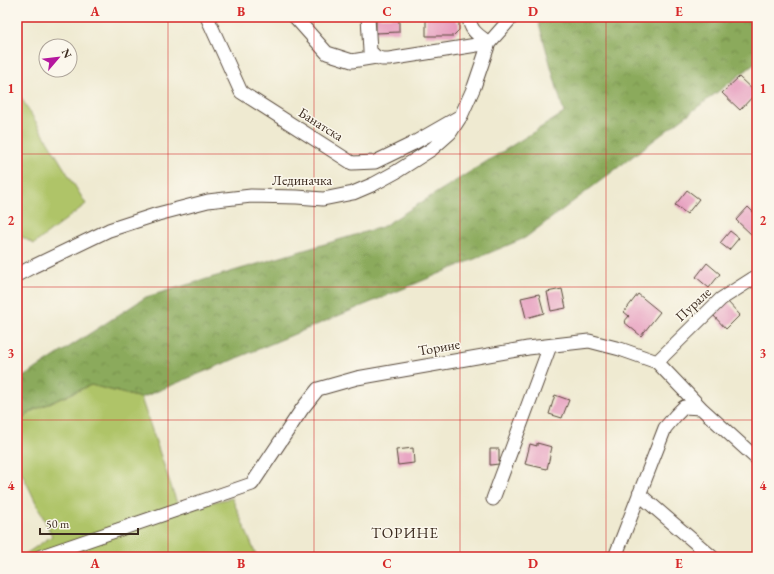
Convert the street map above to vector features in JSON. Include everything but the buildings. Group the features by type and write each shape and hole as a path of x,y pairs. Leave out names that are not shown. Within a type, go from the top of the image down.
{"street":[{"name":"Банатска","path":"207,17 240,92 352,163 374,162 412,144 461,116"},
{"path":"295,17 327,53 352,61 376,57"},
{"path":"368,17 370,51 376,57 382,59 489,43"},
{"path":"469,17 470,26 474,32 489,43"},
{"name":"Лединачка","path":"17,275 109,230 158,214 208,201 251,196 323,199 353,193 374,184 432,150 450,133 461,116 474,87 489,43 512,17"},
{"name":"Пурале","path":"657,362 721,299 757,276"},
{"name":"Торине","path":"39,557 252,484 302,409 318,388 372,376 528,348 589,341 620,348 657,362 701,408"},
{"path":"493,499 550,346"},
{"path":"615,557 665,428 684,407 701,408 757,459"},
{"path":"639,494 712,557"}],"green space":[{"path":"537,17 757,17 757,62 525,238 141,398 91,385 32,411 17,424 17,381 146,297 382,227 564,113"},
{"path":"17,91 86,204 34,244 17,234"},
{"path":"91,385 141,398 179,509 232,498 257,557 21,557 52,536 17,463 17,424 32,411"}],"district":[{"name":"ТОРИНЕ","path":"405,533"}]}
